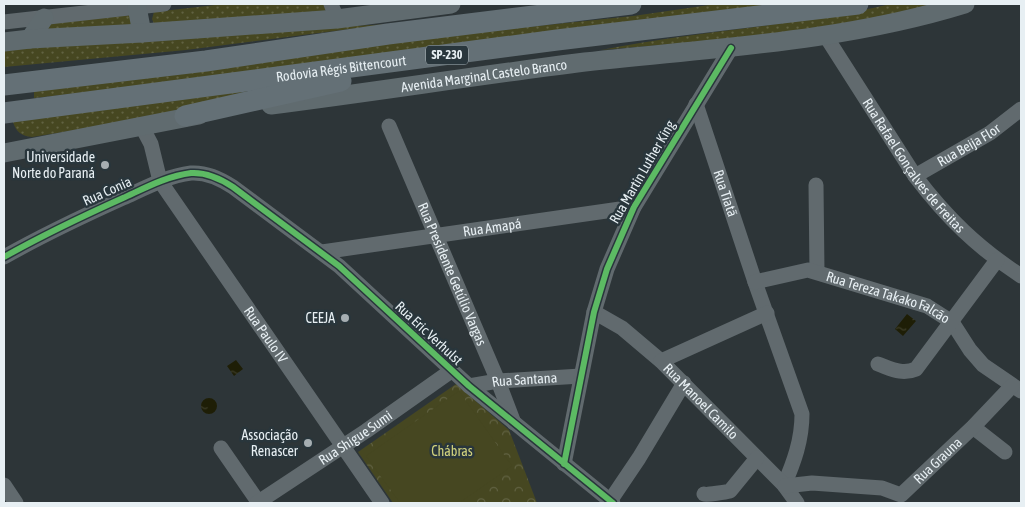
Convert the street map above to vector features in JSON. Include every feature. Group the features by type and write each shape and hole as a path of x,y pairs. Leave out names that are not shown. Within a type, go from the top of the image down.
{"highway":[{"name":"Rodovia Régis Bittencourt","path":"4,86 206,61 388,34 631,4"},
{"name":"Rodovia Régis Bittencourt","path":"4,113 557,40 858,4"},
{"path":"176,118 358,77 528,52 557,40"}],"main road":[{"path":"4,42 142,33 334,11 451,4"},
{"name":"Avenida Marginal Castelo Branco","path":"5,152 176,118 577,63 731,48 825,35 874,26 965,4"},
{"path":"137,7 142,33"},
{"path":"30,39 44,18"}],"street":[{"path":"4,22 164,4"},
{"name":"Rua Rafael Gonçalves de Freitas","path":"825,35 915,176 930,196 960,230 997,260 1021,276"},
{"name":"Rua Martin Luther King","path":"564,464 594,312 607,268 634,207 731,48"},
{"name":"Rua Tiatã","path":"696,104 767,313"},
{"name":"Rua Beija Flor","path":"915,176 990,133 1021,109"},
{"name":"Rua Paulo IV","path":"155,163 158,138 176,118"},
{"name":"Rua Paulo IV","path":"141,125 149,138 160,181 382,503"},
{"name":"Rua Presidente Getúlio Vargas","path":"388,126 515,424"},
{"name":"Rua Conia","path":"4,257 52,230 160,181 192,173 206,174 226,183"},
{"name":"Rua Eric Verhulst","path":"226,183 322,252 451,371 611,502"},
{"path":"816,185 817,272"},
{"name":"Rua Amapá","path":"322,252 634,207"},
{"path":"878,364 905,373 916,368 997,260"},
{"name":"Rua Tereza Takako Falcão","path":"755,282 803,270 817,272 927,306 952,322 976,358 983,365 1017,388"},
{"name":"Rua Manoel Camilo","path":"594,312 622,328 661,361 785,486 797,503"},
{"path":"661,361 767,313 802,414 796,457 785,486"},
{"name":"Rua Shigue Sumi","path":"258,503 451,371"},
{"name":"Rua Santana","path":"469,386 498,381 581,376"},
{"path":"611,502 684,383"},
{"name":"Rua Grauna","path":"785,486 812,483 882,488 905,499 973,427 1017,388"},
{"path":"973,427 1004,452"},
{"path":"221,448 258,503"},
{"path":"704,494 709,495 730,491 757,458"},
{"path":"4,485 16,503"}],"green space":[{"path":"224,4 326,4 325,11 154,24 152,19 154,12"},
{"path":"716,4 784,4 173,83 34,98 34,87 452,35 633,16"},
{"path":"891,4 938,4 918,10 779,35 601,50 637,43 819,18"},
{"path":"130,15 132,25 48,34 46,24"},
{"path":"389,24 186,50 4,67 4,50"},
{"path":"270,85 139,120 32,137 20,133 13,122"},
{"name":"Chábras","path":"456,384 509,430 537,503 393,503 358,452"},
{"name":"Chábras","path":"459,391 512,466 459,503 400,503 366,456"}],"water":[{"path":"907,314 916,321 903,336 895,329"},
{"path":"236,360 243,369 234,376 227,366"},
{"path":"206,398 212,398 217,403 215,412 206,414 201,409 201,403"}],"cycle path":[{"path":"564,464 594,312 607,269 634,207 731,48"},
{"path":"4,257 78,219 165,180 191,173 203,174 224,181 339,266 469,386 613,503"}],"place":[{"name":"Universidade Norte do Paraná","path":"105,165"},
{"name":"CEEJA","path":"345,318"},
{"name":"Associação Renascer","path":"308,443"}]}
